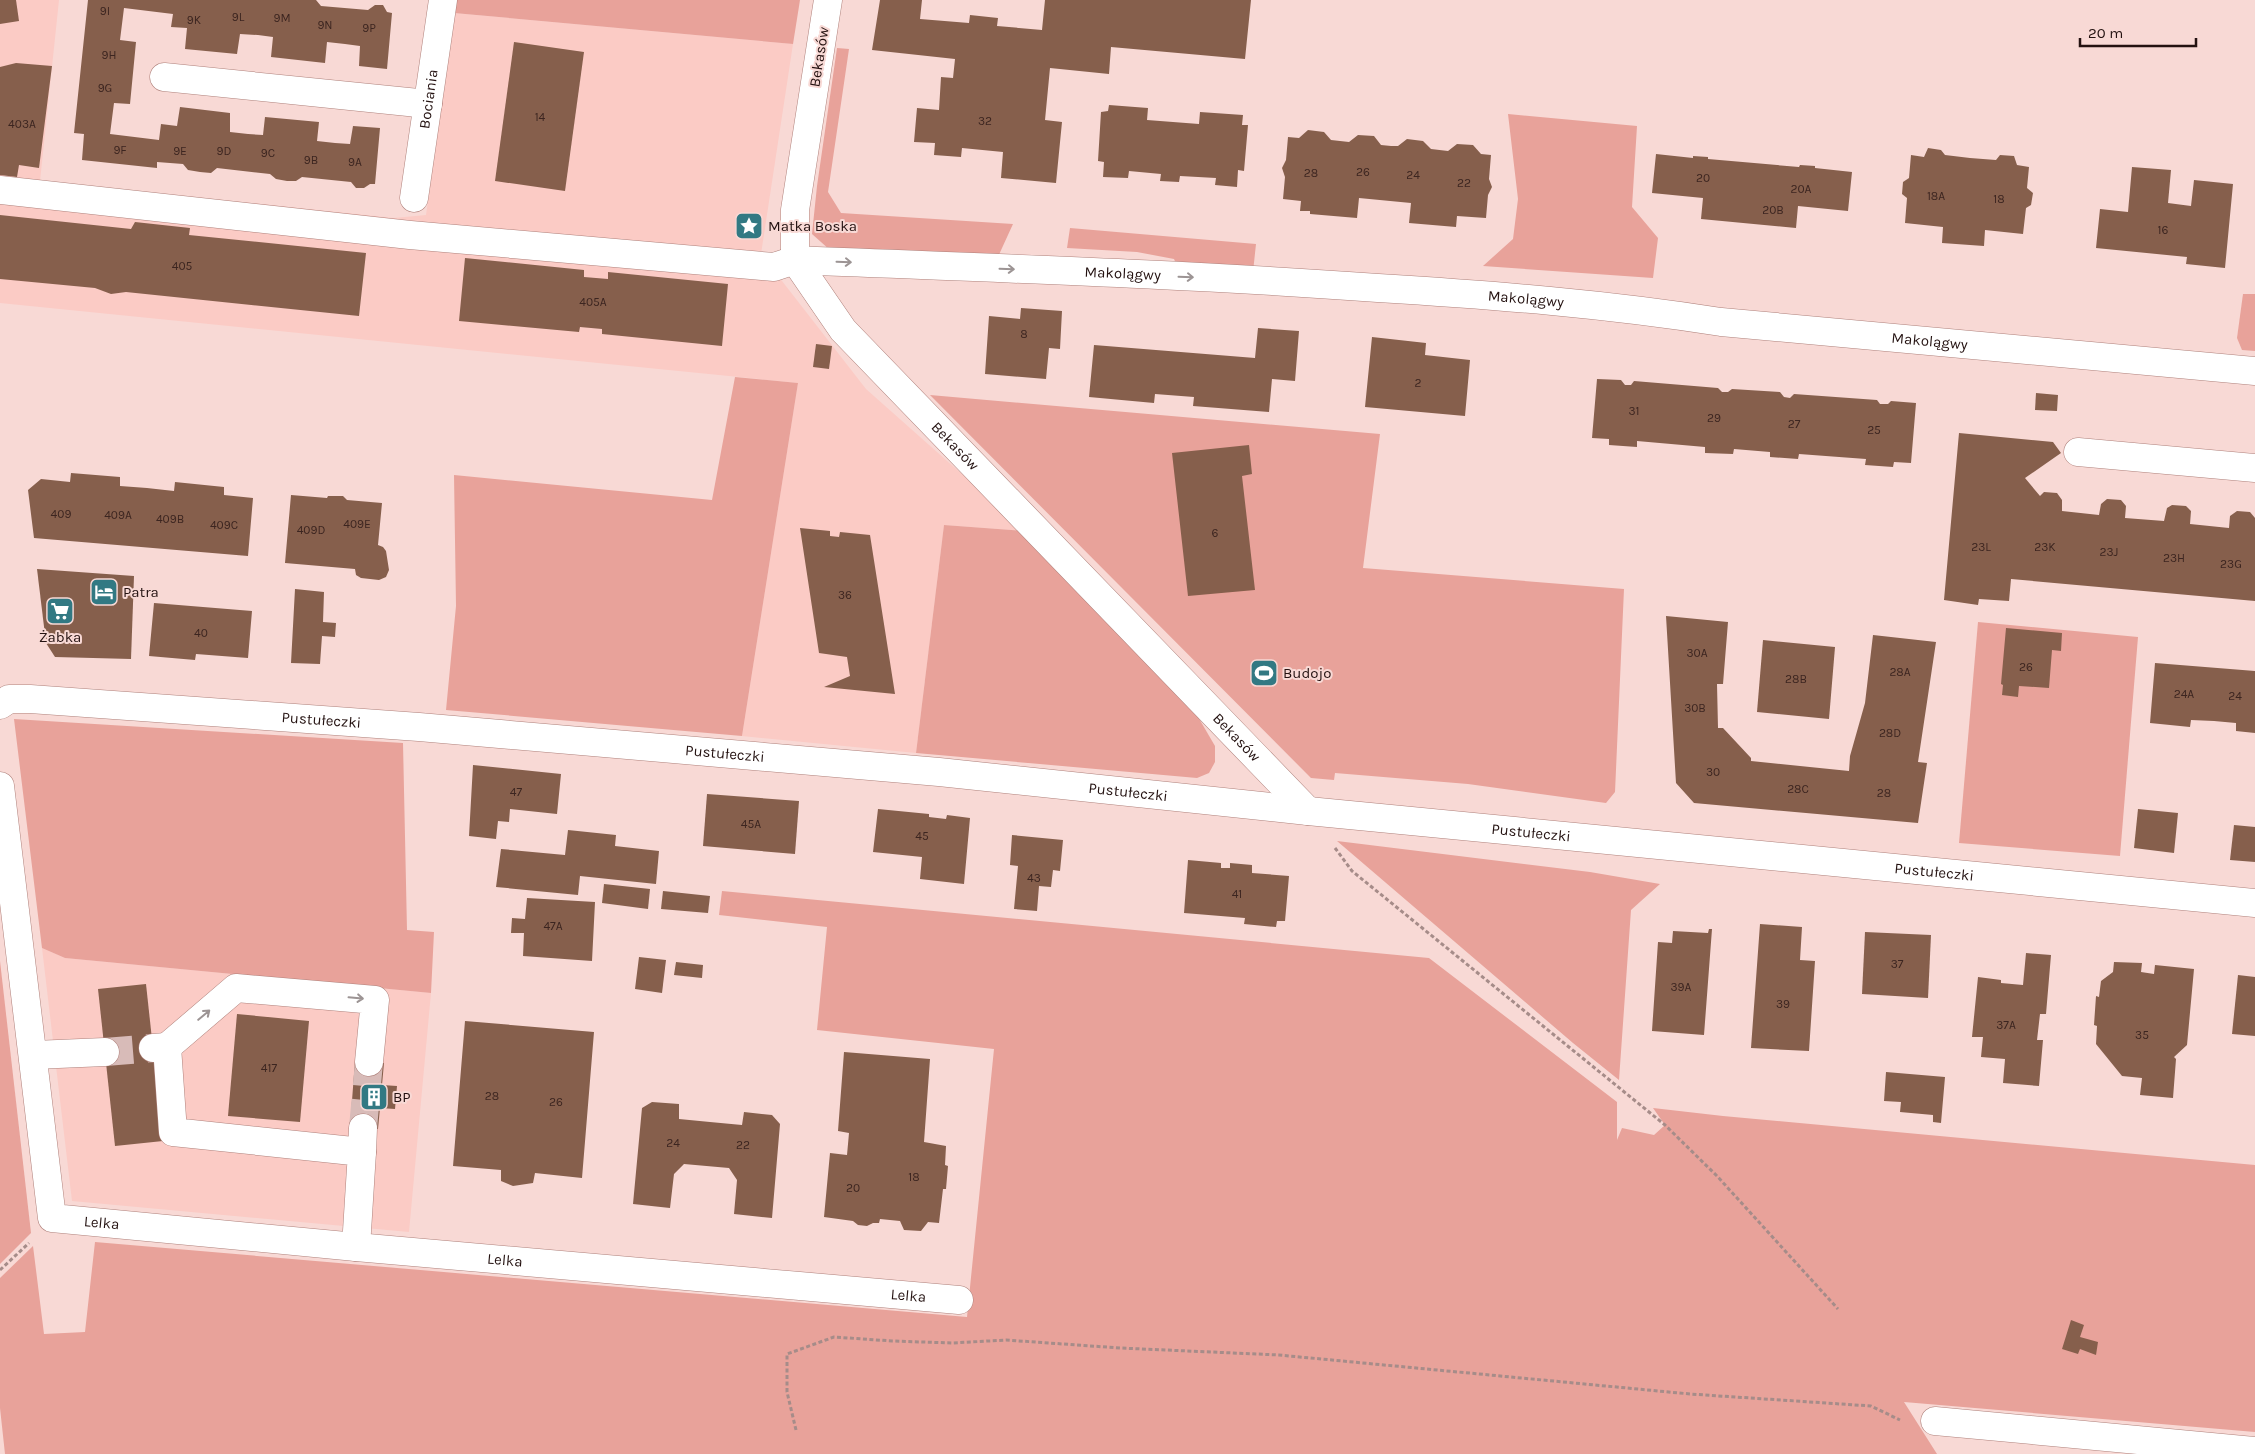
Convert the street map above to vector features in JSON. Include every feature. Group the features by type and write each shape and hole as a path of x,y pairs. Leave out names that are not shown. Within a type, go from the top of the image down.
{"street":[{"name":"Bociania","path":"414,198 443,0"},
{"name":"Bekasów","path":"828,0 795,210 796,260 843,330 1308,811"},
{"path":"164,76 428,104"},
{"name":"Makolągwy","path":"0,190 410,235 774,267 796,260 1249,279 1488,295 1662,313 1721,322 2255,371"},
{"path":"2078,452 2255,468"},
{"name":"Pustułeczki","path":"0,705 9,699 30,699 566,739 939,772 1308,811 2255,902"},
{"path":"0,786 34,1055 105,1052"},
{"path":"356,1247 363,1140 174,1132 160,1047 236,988 375,1000 369,1062"},
{"name":"Lelka","path":"34,1055 52,1218 356,1247 959,1300"},
{"path":"1935,1421 2255,1451"}],"path":[{"path":"1308,811 1352,871 1666,1125 1723,1182 1838,1310"},
{"path":"0,1270 34,1238"},
{"path":"796,1430 787,1392 787,1354 834,1337 945,1342 1006,1340 1120,1348 1279,1354 1690,1394 1871,1406 1899,1418 1904,1427"}],"shaded area":[{"path":"0,0 59,0 40,181 394,218 426,215 454,13 793,44 761,254 866,389 1026,531 944,525 916,753 742,736 798,383 0,303"},
{"path":"456,0 800,0 793,44 454,13"},
{"path":"837,48 849,49 828,192 841,213 1013,224 997,259 830,250 812,234"},
{"path":"1508,114 1637,126 1632,207 1658,238 1653,278 1483,266 1513,239 1518,199"},
{"path":"1070,228 1256,244 1253,272 1178,268 1174,259 1137,252 1067,248"},
{"path":"2243,294 2255,294 2255,351 2242,350 2237,338"},
{"path":"735,377 798,383 742,736 446,710 456,606 454,475 712,500"},
{"path":"930,395 1380,434 1363,568 1624,589 1615,792 1606,803 1468,784 1335,773 1334,780 1311,778"},
{"path":"944,525 1026,531 1194,710 1215,746 1215,762 1209,773 1197,778 916,753"},
{"path":"1978,622 2138,637 2120,856 1959,843"},
{"path":"14,719 403,743 407,930 434,932 431,993 65,958 42,948"},
{"path":"1337,841 1590,872 1660,884 1631,910 1619,1080 1573,1043"},
{"path":"722,891 1429,958 1617,1102 1617,1140 1622,1128 1654,1135 1665,1125 1653,1108 2255,1165 2255,1432 1904,1402 1937,1454 5,1454 0,1408 0,1278 33,1246 44,1334 85,1332 95,1242 967,1317 994,1049 817,1030 827,927 719,915"},
{"path":"42,948 65,958 431,993 409,1232 72,1201"},
{"path":"0,961 31,1233 0,1264"}],"building":[{"path":"0,0 16,0 19,21 0,24"},
{"path":"88,0 316,0 321,6 368,10 375,5 383,5 387,12 392,13 387,69 359,66 360,46 327,42 325,63 271,57 273,37 258,35 240,34 237,54 185,49 187,28 171,27 173,14 124,8 120,40 136,42 130,104 114,103 110,134 159,140 161,124 177,126 180,107 230,113 230,132 248,134 263,135 265,117 319,122 317,141 335,143 350,144 353,126 380,128 375,184 370,184 364,188 356,188 351,182 302,177 296,181 287,181 276,179 270,174 217,168 211,173 200,172 188,170 183,164 157,162 157,168 82,160 84,134 74,133"},
{"path":"880,0 922,0 920,19 969,23 970,15 998,18 997,26 1042,30 1045,0 1251,0 1245,59 1111,47 1109,74 1050,68 1045,120 1062,122 1056,183 1001,178 1003,152 962,148 961,157 934,155 935,143 914,142 917,108 939,110 941,77 953,78 955,59 872,50"},
{"path":"514,42 584,52 565,191 495,181"},
{"path":"16,63 52,66 39,168 19,165 17,177 0,175 0,67"},
{"path":"1109,105 1148,108 1147,120 1199,124 1200,112 1243,115 1242,125 1248,125 1244,171 1238,170 1237,187 1215,185 1216,178 1180,176 1179,182 1160,181 1161,174 1129,171 1128,178 1103,177 1104,162 1098,161 1101,112 1108,111"},
{"path":"1308,130 1324,132 1331,140 1349,142 1358,135 1374,136 1381,145 1391,146 1398,146 1407,139 1423,141 1431,149 1448,151 1457,144 1473,145 1481,154 1491,155 1489,179 1492,187 1488,195 1486,218 1457,216 1456,227 1409,223 1411,203 1359,198 1357,218 1310,214 1310,211 1300,211 1301,201 1283,199 1285,177 1282,168 1286,160 1288,137 1299,138"},
{"path":"1928,148 1941,150 1945,155 1970,158 1996,160 2000,155 2014,156 2017,165 2029,167 2027,188 2033,193 2031,205 2026,208 2023,234 1985,230 1984,246 1942,243 1943,227 1905,223 1907,198 1902,194 1903,182 1909,178 1911,155 1924,157"},
{"path":"1656,154 1693,158 1693,156 1708,157 1708,159 1799,167 1800,165 1815,166 1815,168 1852,172 1848,211 1798,206 1796,228 1701,219 1703,198 1652,193"},
{"path":"2132,167 2171,170 2168,203 2191,206 2194,180 2233,184 2225,268 2186,264 2187,257 2096,248 2100,209 2128,212"},
{"path":"0,215 131,229 135,222 190,228 189,235 366,253 359,316 126,292 111,294 95,288 0,279"},
{"path":"465,258 584,270 584,277 608,279 608,272 728,284 722,346 602,334 602,329 580,327 579,332 459,321"},
{"path":"1021,308 1062,311 1060,349 1049,348 1046,379 985,374 989,316 1020,319"},
{"path":"1258,328 1299,331 1295,381 1272,379 1269,412 1193,406 1194,397 1155,394 1154,403 1089,397 1094,345 1255,358"},
{"path":"1372,337 1426,343 1425,355 1470,360 1465,416 1365,407"},
{"path":"816,344 832,346 829,369 813,367"},
{"path":"1597,379 1621,380 1625,385 1631,385 1634,381 1718,388 1722,392 1728,392 1732,389 1780,392 1784,397 1790,398 1794,394 1877,400 1880,404 1888,404 1891,401 1916,403 1911,463 1894,462 1893,467 1865,465 1866,459 1799,454 1798,459 1770,457 1770,452 1734,449 1733,454 1705,453 1705,447 1637,441 1637,447 1609,445 1609,439 1592,438"},
{"path":"2036,393 2058,395 2057,411 2035,410"},
{"path":"1959,433 2053,442 2061,453 2025,478 2040,496 2044,492 2057,493 2062,500 2062,511 2099,515 2101,504 2107,499 2121,500 2126,506 2125,518 2164,521 2167,508 2172,505 2186,506 2191,511 2190,524 2229,528 2230,516 2237,511 2250,512 2255,518 2255,601 2011,579 2009,601 1979,599 1978,605 1944,600"},
{"path":"1249,445 1252,474 1242,476 1255,590 1188,596 1172,453"},
{"path":"71,473 120,477 120,486 174,491 175,482 224,487 224,495 253,498 248,556 34,538 28,490 41,479 70,482"},
{"path":"291,495 327,498 328,496 343,496 347,500 382,503 378,545 386,551 389,570 386,577 379,580 361,578 356,575 355,569 285,563"},
{"path":"800,528 830,531 830,536 839,537 840,532 870,535 895,694 824,687 850,676 847,657 819,653"},
{"path":"37,569 134,576 131,659 55,657 46,643"},
{"path":"295,589 324,592 323,622 336,623 335,637 322,636 320,664 291,663"},
{"path":"154,603 252,611 248,658 196,654 195,660 149,656"},
{"path":"1666,616 1728,622 1723,684 1717,684 1718,728 1723,728 1751,758 1751,761 1849,771 1850,756 1865,703 1873,635 1936,642 1918,762 1927,763 1918,823 1694,803 1676,783"},
{"path":"2006,628 2062,633 2061,651 2052,650 2049,688 2019,686 2018,697 2002,695 2003,685 2001,684"},
{"path":"1763,640 1835,647 1829,719 1757,712"},
{"path":"2155,663 2255,671 2255,733 2236,731 2236,723 2191,720 2190,727 2150,723"},
{"path":"473,765 561,774 557,814 510,809 509,822 498,821 496,839 469,836"},
{"path":"707,794 799,801 795,854 703,846"},
{"path":"878,809 929,814 929,817 946,819 947,815 970,818 964,884 920,879 922,857 873,852"},
{"path":"2138,809 2178,813 2174,853 2134,848"},
{"path":"2234,825 2255,827 2255,862 2230,860"},
{"path":"568,830 616,835 615,846 659,851 656,884 580,876 578,895 496,887 501,849 565,855"},
{"path":"1012,835 1063,840 1060,871 1053,870 1051,887 1039,886 1037,911 1014,909 1018,866 1010,865"},
{"path":"1188,860 1221,863 1221,868 1230,868 1230,863 1252,865 1252,873 1289,876 1285,921 1277,921 1276,927 1244,924 1245,918 1184,913"},
{"path":"604,884 650,889 648,909 602,903"},
{"path":"663,891 710,896 708,913 661,909"},
{"path":"527,898 595,902 592,961 523,956 524,933 511,933 512,918 525,919"},
{"path":"1760,924 1802,927 1800,960 1815,961 1809,1051 1751,1048"},
{"path":"1709,929 1712,929 1704,1035 1652,1031 1658,942 1672,943 1673,931 1708,933"},
{"path":"1865,932 1931,935 1928,998 1862,994"},
{"path":"2026,953 2051,955 2046,1014 2040,1014 2037,1040 2043,1040 2039,1086 2003,1083 2005,1059 1981,1057 1983,1037 1972,1037 1978,977 2001,980 2001,983 2023,985"},
{"path":"639,957 666,960 662,993 635,989"},
{"path":"676,962 703,965 702,978 674,975"},
{"path":"2114,962 2142,963 2141,972 2154,974 2155,965 2194,969 2187,1045 2174,1057 2176,1059 2173,1098 2140,1095 2142,1078 2122,1076 2096,1044 2097,1026 2094,1025 2096,996 2099,997 2101,981 2113,972"},
{"path":"2238,975 2255,977 2255,1036 2232,1034"},
{"path":"146,984 163,1141 115,1146 98,989"},
{"path":"237,1014 309,1021 300,1122 228,1116"},
{"path":"465,1021 594,1032 582,1178 535,1173 533,1183 513,1186 501,1181 501,1170 453,1166"},
{"path":"844,1052 930,1059 924,1142 946,1146 945,1165 948,1166 946,1189 943,1189 939,1223 928,1222 921,1231 904,1230 900,1221 880,1219 879,1223 867,1226 858,1225 853,1221 824,1217 830,1153 847,1155 849,1133 838,1131"},
{"name":"BP","path":"355,1061 384,1063 382,1085 397,1086 395,1109 380,1108 378,1129 350,1127"},
{"path":"1886,1072 1945,1077 1941,1123 1933,1122 1933,1115 1900,1112 1901,1102 1884,1101"},
{"path":"652,1102 679,1104 679,1119 742,1125 744,1112 772,1115 780,1124 772,1218 734,1214 737,1180 729,1168 684,1164 674,1174 670,1208 633,1204 642,1108"},
{"path":"2071,1320 2084,1325 2080,1337 2098,1342 2096,1355 2080,1349 2078,1354 2062,1349"}],"tunnel":[{"path":"105,1052 153,1048"},
{"path":"363,1128 369,1062"}],"place":[{"name":"Matka Boska","path":"749,226"},
{"name":"Patra","path":"104,592"},
{"name":"Żabka","path":"60,611"},
{"name":"Budojo","path":"1264,673"},
{"name":"BP","path":"374,1097"}]}
